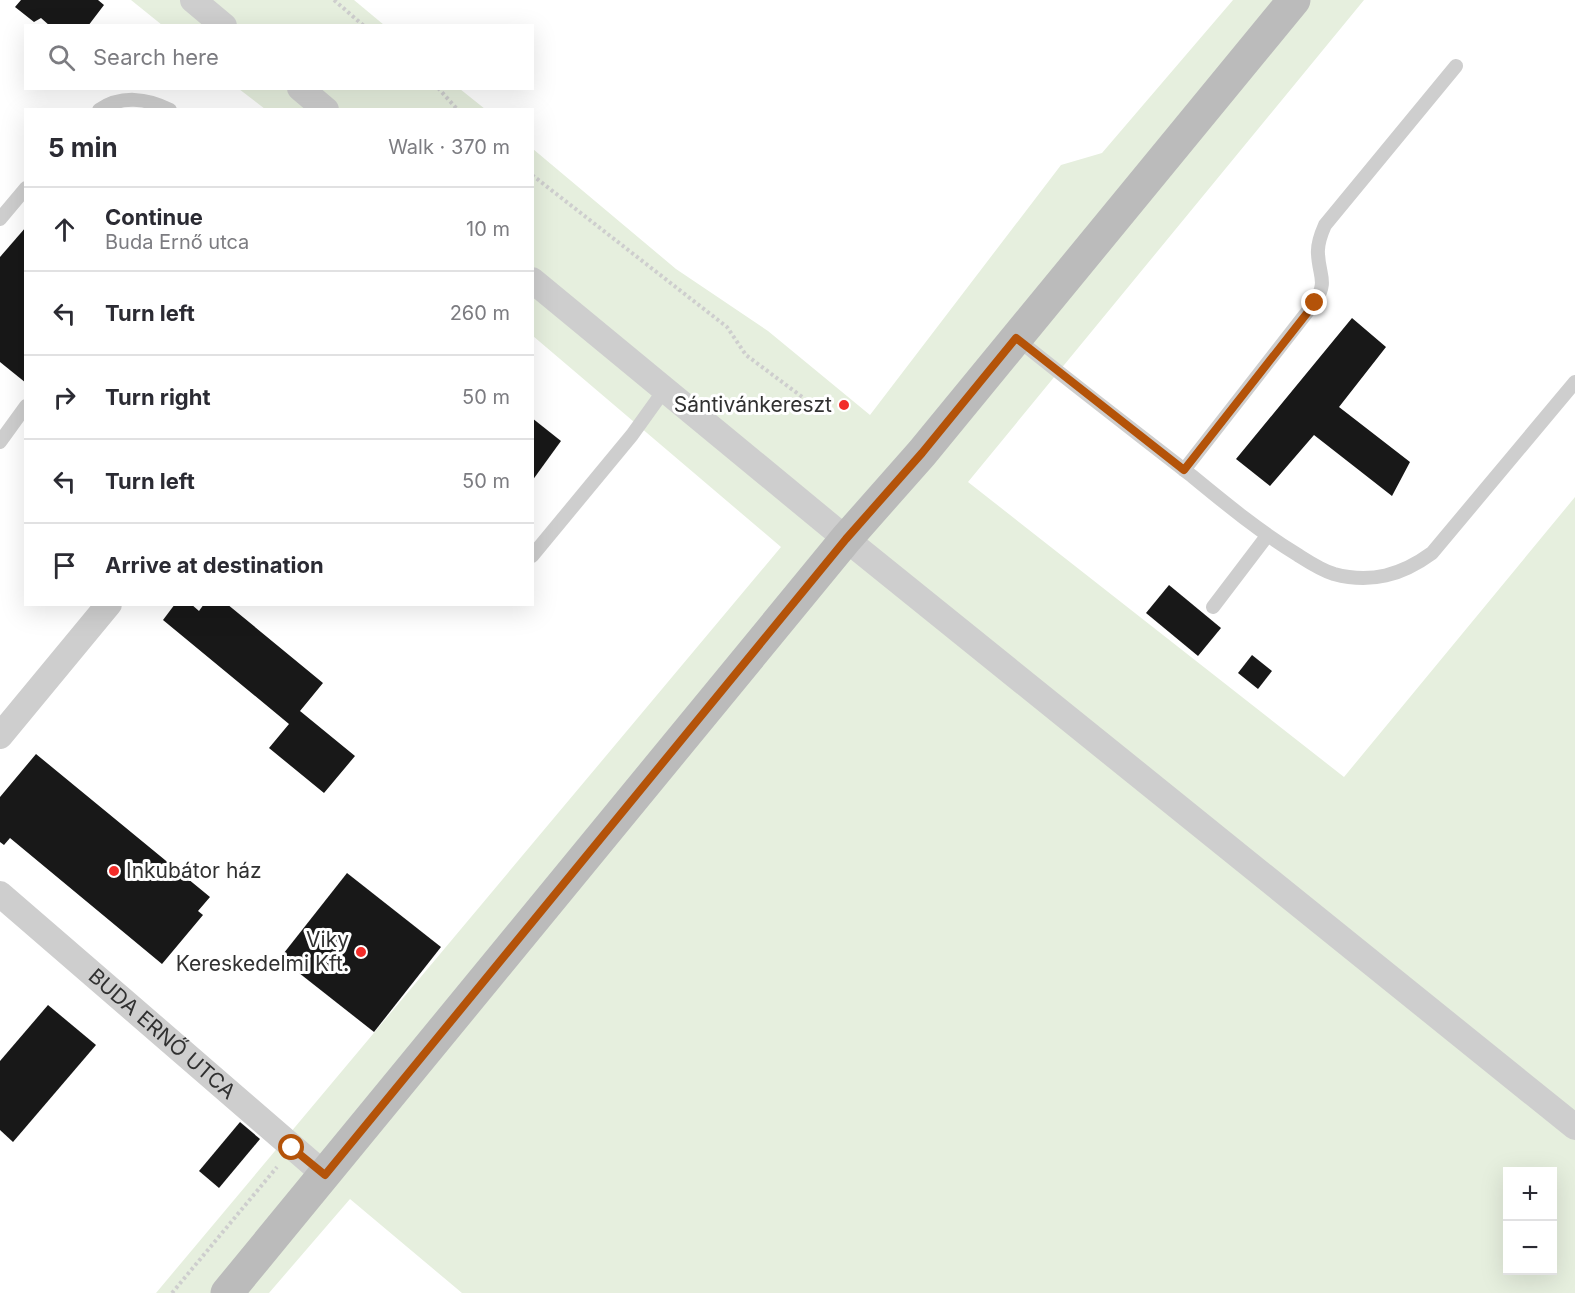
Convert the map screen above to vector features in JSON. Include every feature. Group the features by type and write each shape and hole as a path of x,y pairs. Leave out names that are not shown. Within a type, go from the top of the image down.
{"main road":[{"path":"227,1293 846,539 922,453 1294,0"}],"street":[{"path":"193,0 222,24"},
{"path":"302,90 324,108"},
{"path":"534,282 846,539 1575,1127"},
{"path":"0,736 107,606"},
{"name":"BUDA ERNŐ UTCA","path":"0,894 325,1175"}],"lane":[{"path":"1184,470 1322,291 1323,279 1317,254 1325,225 1456,66"},
{"path":"103,108 121,100 137,99 154,102 166,108"},
{"path":"0,219 24,190"},
{"path":"1016,338 1267,536 1333,573 1355,577 1379,577 1397,573 1432,553 1575,382"},
{"path":"534,554 632,435 665,389"},
{"path":"0,442 24,409"},
{"path":"1213,607 1267,536"}],"path":[{"path":"334,0 362,24"},
{"path":"440,90 456,108"},
{"path":"534,176 727,327 746,355 825,414"},
{"path":"172,1293 292,1148"}],"green space":[{"path":"131,0 354,0 383,24 161,24"},
{"path":"1233,0 1364,0 968,482 1344,777 1575,497 1575,1293 462,1293 350,1199 269,1293 156,1293 781,547 534,337 534,150 676,269 768,331 870,415 1061,165 1102,153"},
{"path":"240,90 461,90 484,108 264,108"}],"building":[{"path":"21,0 98,0 104,5 90,24 48,24 41,18 34,22 15,7"},
{"path":"24,229 24,381 0,362 0,257"},
{"path":"1352,318 1386,347 1339,407 1410,462 1392,496 1314,435 1270,486 1236,459"},
{"path":"534,420 561,441 534,478"},
{"path":"1169,585 1221,628 1198,656 1146,613"},
{"path":"174,606 193,606 199,611 203,606 229,606 323,683 300,711 355,756 324,793 269,748 289,724 163,620"},
{"path":"1252,655 1272,671 1258,689 1238,673"},
{"name":"Inkubátor ház","path":"36,754 210,897 198,911 203,915 162,964 10,838 4,845 0,842 0,797"},
{"name":"Viky Kereskedelmi Kft.","path":"347,873 441,947 374,1032 280,958"},
{"path":"48,1005 96,1045 13,1142 0,1130 0,1061"},
{"path":"240,1122 260,1139 219,1188 199,1171"}],"place":[{"name":"Sántivánkereszt","path":"844,405"},
{"name":"Inkubátor ház","path":"114,871"},
{"name":"Viky Kereskedelmi Kft.","path":"361,952"}],"route":[{"path":"292,1148 325,1175 846,539 922,453 1016,338 1184,470 1315,303"}]}
